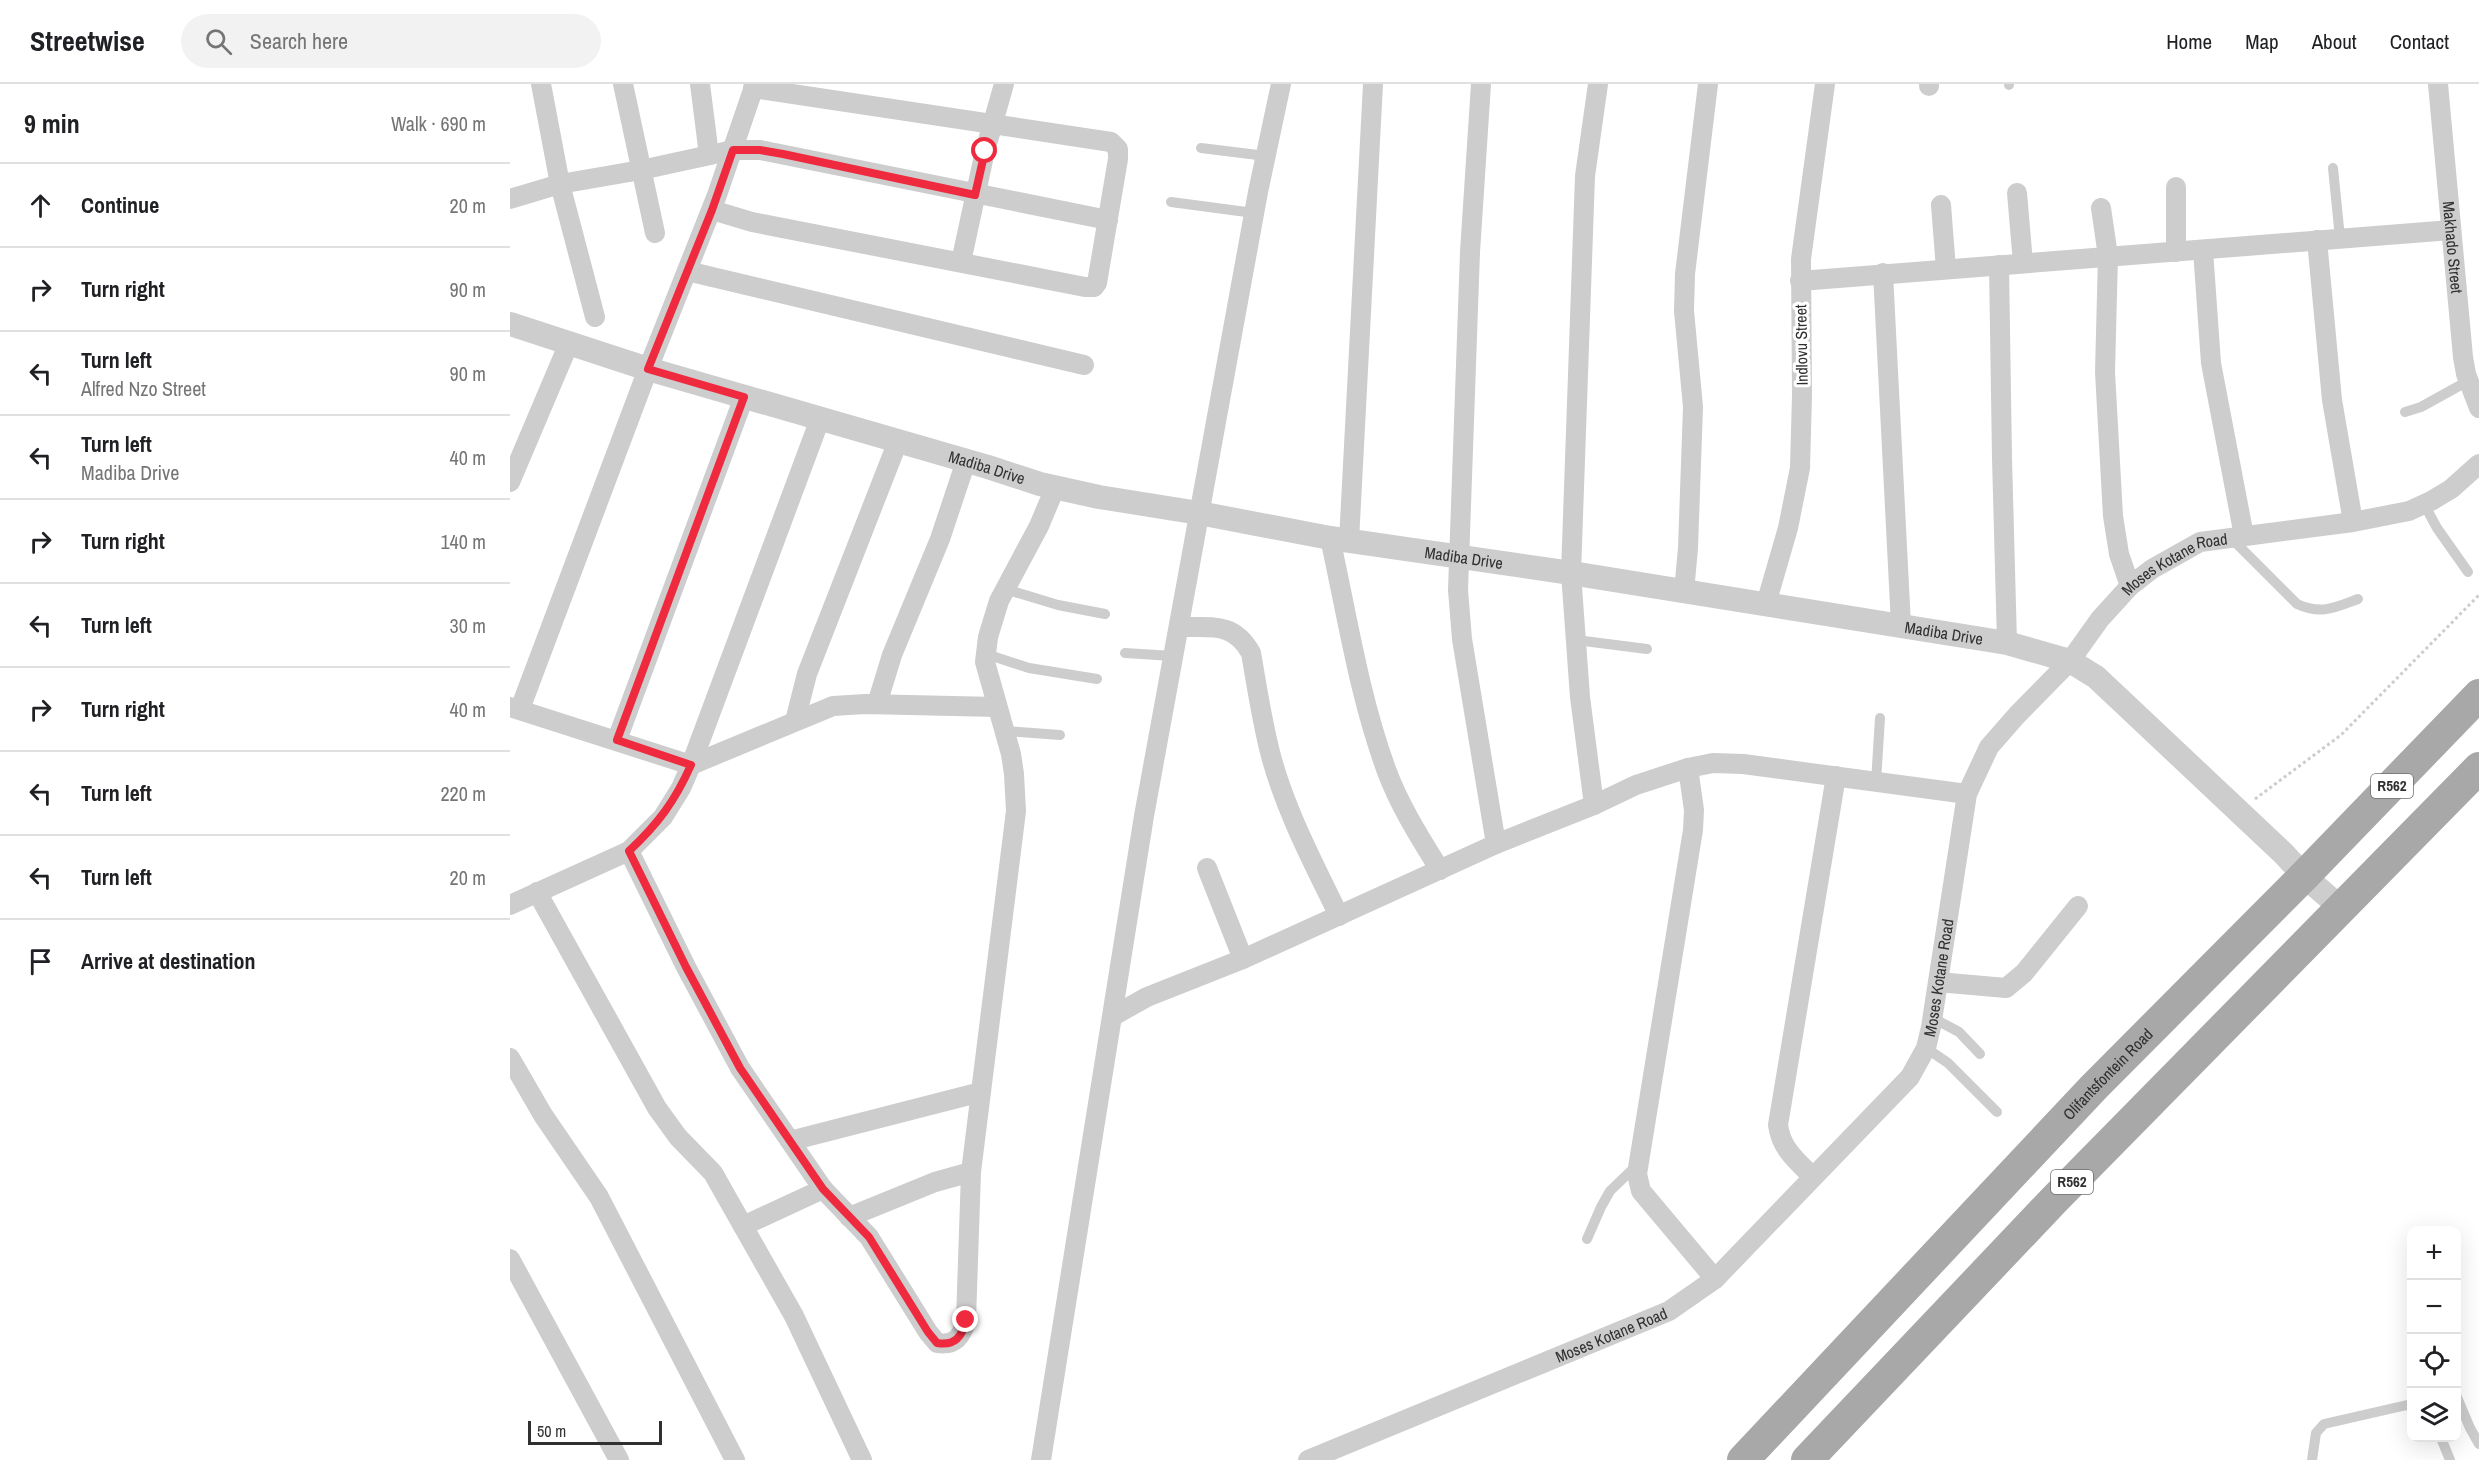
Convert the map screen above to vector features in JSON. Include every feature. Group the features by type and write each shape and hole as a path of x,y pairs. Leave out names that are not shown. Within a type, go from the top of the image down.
{"main road":[{"name":"Olifantsfontein Road","path":"1743,1460 2086,1095 2304,876 2479,695"},
{"name":"R562","path":"1807,1460 2055,1199 2479,768"}],"street":[{"path":"541,84 561,184 595,317"},
{"path":"623,84 655,233"},
{"path":"700,84 709,155"},
{"path":"961,262 992,124 1004,84"},
{"path":"1041,1460 1144,816 1254,213 1281,84"},
{"path":"1372,84 1339,540 1366,704 1386,771 1412,825 1440,870"},
{"path":"1481,84 1470,252 1458,590 1462,639 1496,843"},
{"path":"1594,805 1580,697 1571,573 1585,176 1598,84"},
{"path":"1684,592 1688,548 1693,407 1684,311 1685,274 1708,84"},
{"name":"Indlovu Street","path":"1766,604 1788,528 1800,468 1801,259 1826,84"},
{"name":"Makhado Street","path":"2438,84 2463,357 2468,381 2479,408"},
{"path":"712,210 752,222 1094,287 1097,283 1108,220 1118,149 1112,142 754,86 712,210 515,708 691,765 833,706 849,704 997,707"},
{"path":"510,199 561,184 733,150 771,152 975,195 1108,220"},
{"path":"2176,187 2176,252"},
{"path":"2017,193 2023,263"},
{"path":"1941,206 1946,269"},
{"path":"2101,208 2108,256 2105,372 2112,505 2119,554 2130,586"},
{"path":"1800,281 2451,230"},
{"path":"2317,240 2332,400 2353,522"},
{"path":"2203,250 2211,363 2237,537"},
{"path":"1999,265 2007,643"},
{"path":"687,271 1084,365"},
{"path":"1883,273 1901,625"},
{"name":"Madiba Drive","path":"510,324 648,369 1054,488 1339,540 1571,573 2007,643 2070,661 2111,688 2304,876 2341,908"},
{"path":"510,482 568,343"},
{"path":"617,740 744,397"},
{"path":"510,905 629,851 663,817 681,788 691,765 820,419"},
{"path":"795,721 807,674 898,441"},
{"path":"877,705 895,646 940,539 966,461"},
{"name":"Moses Kotane Road","path":"1308,1460 1669,1311 1715,1279 1910,1077 1926,1048 1932,1018 1966,794 1989,747 2070,661 2100,619 2130,586 2152,569 2200,542 2353,522 2409,511 2451,489 2479,464"},
{"path":"629,851 686,967 740,1068 823,1189 869,1237 928,1332 937,1343 947,1344 956,1341 963,1333 966,1320 971,1172 1016,811 1014,774 1005,731 987,670 986,654 993,617 1005,589 1039,526 1054,488"},
{"path":"1179,627 1223,629 1235,632 1243,639 1251,653 1262,715 1281,787 1304,844 1339,916"},
{"path":"1113,1016 1148,997 1339,916 1496,843 1594,805 1636,784 1688,768 1713,763 1743,764 1966,794"},
{"path":"1688,768 1694,810 1693,830 1636,1174 1641,1191 1715,1279"},
{"path":"1813,1177 1788,1152 1780,1139 1778,1125 1836,776"},
{"path":"1207,868 1243,958"},
{"path":"537,892 657,1108 678,1137 713,1173 794,1316 862,1460"},
{"path":"1938,982 2006,988 2024,973 2078,906"},
{"path":"510,1058 543,1115 599,1197 735,1460"},
{"path":"790,1141 814,1137 981,1092"},
{"path":"849,1217 914,1190 971,1172"},
{"path":"742,1226 823,1189"},
{"path":"510,1259 619,1460"}],"lane":[{"path":"1201,148 1266,156"},
{"path":"2333,168 2340,238"},
{"path":"1171,202 1254,213"},
{"path":"2405,412 2468,381"},
{"path":"2424,504 2437,528 2468,572"},
{"path":"2237,537 2297,604 2310,610 2331,610 2358,599"},
{"path":"1005,589 1058,605 1105,614"},
{"path":"1576,640 1647,649"},
{"path":"1125,652 1173,656"},
{"path":"986,654 1029,668 1097,679"},
{"path":"1876,782 1880,718"},
{"path":"1005,731 1060,735"},
{"path":"1932,1018 1959,1032 1980,1054"},
{"path":"1926,1048 1948,1062 1997,1112"},
{"path":"1587,1239 1600,1207 1610,1191 1637,1165"},
{"path":"2312,1460 2316,1433 2324,1424 2407,1405"},
{"path":"2461,1405 2479,1444"},
{"path":"2443,1442 2450,1460"}],"path":[{"path":"2240,812 2274,783 2342,735 2479,595"}],"route":[{"path":"966,1320 963,1333 956,1341 947,1344 937,1343 869,1237 823,1189 740,1068 716,1019 686,967 629,851 663,817 681,788 691,765 617,740 744,397 648,369 712,210 733,150 760,150 783,154 975,195 985,151"}]}
